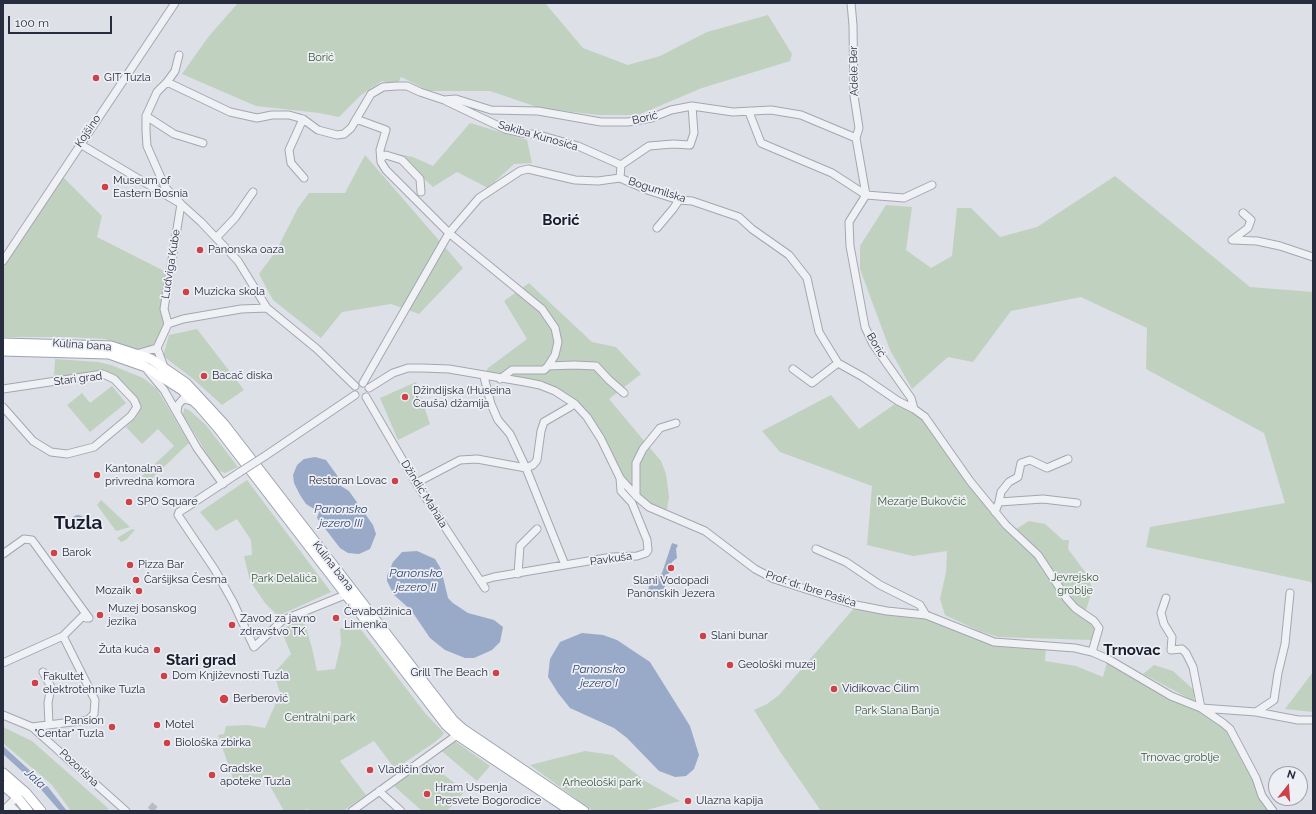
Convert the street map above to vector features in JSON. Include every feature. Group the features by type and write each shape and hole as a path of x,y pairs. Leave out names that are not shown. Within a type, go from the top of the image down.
{"main road":[{"name":"Kulina bana","path":"3,343 111,346 136,354 164,367 186,383 224,424 453,720 463,729 584,811"},
{"name":"Kulina bana","path":"3,351 109,354 142,365 182,390 199,406 434,711 457,735 571,811"},
{"path":"3,773 26,793 41,811"},
{"path":"3,785 28,811"}],"street":[{"name":"Kojšino","path":"3,261 175,3"},
{"name":"Adele Ber","path":"851,3 853,25 854,96 859,128 856,138"},
{"path":"179,55 175,71 157,92 146,116 148,146 165,187 180,204 201,222 238,261 268,308 356,386 366,385 369,393 366,397 361,398 356,396"},
{"name":"Borić","path":"167,82 230,112 257,118 272,115 289,115 303,119 318,130 337,135 344,134 352,128 371,94 383,87 407,86 444,100 456,99 491,110 538,111 601,122 628,122 651,118 671,110 692,106 733,112 771,110 801,115 856,138"},
{"name":"Sakiba Kunosića","path":"444,100 505,129 539,135 578,146 621,165"},
{"path":"620,178 621,165 649,146 673,144 690,145 694,133 692,106"},
{"path":"749,112 761,143 832,173 866,195 904,198 932,186"},
{"path":"146,116 174,134 203,143"},
{"path":"303,119 289,150 291,164 304,178"},
{"path":"356,119 386,130 380,150 381,158 386,170 448,233 542,309 555,328 558,342 555,355 544,370 512,370 500,379"},
{"path":"856,138 866,195"},
{"path":"80,144 180,204"},
{"path":"381,158 386,155 402,160 420,179 421,192"},
{"name":"Bogumilska","path":"366,385 448,233 479,198 520,171 528,169 575,180 598,181 620,178 679,200 692,201 739,217 752,229 789,255 807,278 819,332 832,356 838,363 863,377 898,401 914,409"},
{"path":"216,238 235,218 252,192"},
{"name":"Borić","path":"866,195 849,222 850,246 865,327 873,344 911,398 914,409"},
{"path":"657,228 679,200"},
{"name":"Ludviga Kube","path":"168,324 164,308 180,204"},
{"path":"1243,213 1251,220 1248,228 1232,240 1257,241 1280,246 1313,257"},
{"path":"136,354 156,348 168,324 202,314 254,308 268,308"},
{"path":"156,348 164,367"},
{"path":"793,369 812,383 838,363"},
{"path":"142,365 164,390 197,448 223,484"},
{"path":"548,366 596,366 624,394"},
{"name":"Prof. dr. Ibre Pašića","path":"366,385 408,368 449,370 484,377 540,385 554,391 575,404 587,417 601,439 620,478 636,496 649,507 705,531 750,566 774,579 863,606 926,615 994,642 1075,648 1092,652 1108,659 1171,696 1201,708 1230,729 1256,778 1262,796 1273,811"},
{"name":"Stari grad","path":"3,389 15,389 103,374 114,379 134,400 136,410 94,448 67,454 51,452 33,441 3,407"},
{"path":"484,377 491,404 496,415 510,434 526,468 565,565"},
{"path":"356,386 354,390 356,396"},
{"path":"345,595 283,620 254,647 233,602 215,570 179,518 179,512 356,396"},
{"name":"Džindić Mahala","path":"366,397 416,483 485,588"},
{"path":"177,412 178,405 183,399 189,399 199,406"},
{"path":"416,483 460,460 477,459 526,468 533,465 537,460 541,431 544,422 575,404"},
{"path":"914,409 925,417 1006,525 1038,555 1067,599 1075,608 1094,621 1099,628 1092,652"},
{"path":"636,496 636,463 643,449 660,428 676,423"},
{"path":"996,512 1001,492 1009,482 1018,477 1022,463 1030,460 1046,468 1068,459"},
{"name":"Pavkuša","path":"480,582 494,577 565,565 637,556 648,550 647,540 632,503 621,491 620,478"},
{"path":"999,502 1043,499 1077,503"},
{"path":"518,574 520,546 537,529"},
{"path":"3,554 24,539 29,538 89,618 83,616 63,636 3,662"},
{"path":"816,549 846,562 880,585 920,605 926,615"},
{"path":"1256,712 1274,700 1278,673 1285,644 1290,593"},
{"path":"1166,598 1161,613 1164,624 1172,637 1171,650 1182,649 1186,652 1193,667 1201,708"},
{"path":"32,727 88,720 94,714 95,700 63,636"},
{"path":"43,672 51,687 48,703 49,724"},
{"name":"Prof. dr. Ibre Pašića","path":"1201,708 1256,712 1298,720 1313,720"},
{"name":"Pozorišna","path":"3,714 32,727 126,811"},
{"path":"352,811 457,735"},
{"path":"379,791 401,811"},
{"path":"3,811 17,798"},
{"path":"10,806 16,811"}],"green space":[{"path":"238,3 545,3 583,48 628,65 660,56 707,32 768,15 792,54 790,61 702,88 638,115 598,115 540,108 490,91 429,91 401,77 397,86 382,81 361,95 339,117 319,113 256,106 182,74 209,36"},
{"path":"470,123 527,140 532,163 514,164 488,188 457,172 433,187 397,154 413,157 433,166"},
{"path":"365,155 463,268 419,314 391,304 342,312 321,338 273,300 259,274 276,251 298,208 309,193 345,193"},
{"path":"60,174 102,216 97,237 170,274 164,309 168,324 157,348 144,353 105,339 67,337 3,337 3,261"},
{"path":"1115,176 1250,287 1313,292 1313,587 1311,582 1146,547 1150,527 1285,503 1264,433 1146,369 1147,328 1081,297 1011,311 973,362 948,357 912,389 890,350 860,269 860,246 886,205 912,207 906,250 931,268 952,256 957,208 971,208 1000,237 1037,227"},
{"path":"529,283 592,342 616,347 641,374 609,399 661,461 666,474 669,497 666,515 626,488 587,417 555,391 484,377 488,368 527,339 504,301"},
{"path":"197,329 244,390 222,405 192,378 163,356 169,335"},
{"path":"55,359 98,362 111,365 143,378 157,389 189,443 148,482 142,476 174,446 158,429 142,444 126,427 136,417 141,407 137,399 118,379 102,371 54,378"},
{"path":"416,382 430,424 398,440 380,398"},
{"path":"112,386 126,403 90,432 67,405 82,393 90,403"},
{"name":"Mezarje Bukovčić","path":"831,395 859,429 895,404 925,417 1013,531 1029,521 1045,524 1063,540 1069,540 1068,549 1089,577 1092,590 1085,614 1094,621 1096,633 1091,640 998,637 979,631 945,615 940,599 946,572 947,551 913,556 867,545 872,486 780,452 762,431"},
{"path":"184,408 189,410 206,425 238,467 225,473 217,470 183,415"},
{"name":"Park Delalića","path":"247,480 331,592 278,616 265,603 250,581 244,556 252,555 251,540 237,519 216,531 200,512"},
{"path":"101,500 130,527 116,531 97,505"},
{"path":"132,529 135,530 126,540 121,542 117,538"},
{"name":"Park Slana Banja","path":"855,607 926,615 994,642 1046,646 1045,661 1076,666 1103,677 1108,659 1223,723 1268,802 1268,806 1270,806 1273,811 821,811 781,753 754,710 767,704 779,695"},
{"name":"Centralni park","path":"303,617 317,671 335,669 341,643 340,629 356,623 425,713 444,733 435,742 395,769 374,741 340,761 366,795 343,811 310,811 308,809 300,811 284,811 265,777 254,781 251,776 235,784 218,735 224,734 226,726 248,725 265,728 280,693 274,673 291,654 281,630"},
{"path":"1154,665 1173,671 1194,690 1194,701 1143,674"},
{"path":"1313,672 1313,712 1285,709"},
{"path":"3,727 32,741 109,809 101,811 71,811 52,785 3,743"},
{"path":"452,739 490,766 477,781 438,748"},
{"name":"Arheološki park","path":"585,751 613,755 645,781 680,801 643,811 593,811 530,765"},
{"path":"426,761 465,791 447,811 422,811 394,786"}],"water":[{"name":"Panonsko jezero III","path":"315,457 326,460 339,478 336,483 349,491 373,525 376,534 370,549 359,554 348,553 340,548 317,518 319,512 306,504 300,495 294,483 293,475 297,465 304,459"},
{"path":"78,515 83,517 85,522 83,527 78,529 73,527 71,522 73,517"},
{"path":"672,543 678,545 676,549 677,558 672,562 671,571 666,576 664,594 658,599 654,598 648,593 649,585 662,573"},
{"name":"Panonsko jezero II","path":"417,551 435,559 441,569 448,598 453,603 468,613 494,620 503,627 500,642 492,650 474,658 465,658 445,650 430,638 411,610 394,595 387,581 387,576 393,562 402,552"},
{"name":"Panonsko jezero I","path":"582,633 603,635 617,640 650,662 690,726 699,755 694,769 686,776 675,777 659,771 627,738 614,728 570,708 558,693 548,677 550,659 560,642"},
{"name":"Jala","path":"3,746 48,787 67,811 60,811 37,785 3,754"}],"tunnel":[{"path":"150,805 157,811"}],"place":[{"name":"GIT Tuzla","path":"96,78"},
{"name":"Museum of Eastern Bosnia","path":"105,187"},
{"name":"Panonska oaza","path":"200,250"},
{"name":"Muzicka skola","path":"186,292"},
{"name":"Bacač diska","path":"204,376"},
{"name":"Džindijska (Huseina Čauša) džamija","path":"405,397"},
{"name":"Kantonalna privredna komora","path":"97,475"},
{"name":"Restoran Lovac","path":"395,481"},
{"name":"SPO Square","path":"129,502"},
{"name":"Barok","path":"54,553"},
{"name":"Pizza Bar","path":"130,565"},
{"name":"Slani Vodopadi Panonskih Jezera","path":"671,568"},
{"name":"Čaršijksa Česma","path":"136,580"},
{"name":"Mozaik","path":"139,591"},
{"name":"Muzej bosanskog jezika","path":"100,615"},
{"name":"Ćevabdžinica Limenka","path":"336,618"},
{"name":"Zavod za javno zdravstvo TK","path":"232,625"},
{"name":"Slani bunar","path":"703,636"},
{"name":"Žuta kuća","path":"157,650"},
{"name":"Geološki muzej","path":"730,665"},
{"name":"Grill The Beach","path":"496,673"},
{"name":"Dom Književnosti Tuzla","path":"164,676"},
{"name":"Fakultet elektrotehnike Tuzla","path":"35,683"},
{"name":"Vidikovac Ćilim","path":"834,689"},
{"name":"Berberović","path":"224,699"},
{"name":"Motel","path":"157,725"},
{"name":"Pansion \"Centar\" Tuzla","path":"112,727"},
{"name":"Biološka zbirka","path":"167,743"},
{"name":"Vladičin dvor","path":"370,770"},
{"name":"Gradske apoteke Tuzla","path":"212,775"},
{"name":"Hram Uspenja Presvete Bogorodice","path":"427,794"},
{"name":"Ulazna kapija","path":"688,801"}],"district":[{"name":"Borić","path":"561,220"},
{"name":"Tuzla","path":"78,523"},
{"name":"Trnovac","path":"1132,650"},
{"name":"Stari grad","path":"201,660"}],"park label":[{"name":"Jevrejsko groblje","path":"1075,584"},
{"name":"Trnovac groblje","path":"1180,758"}]}
